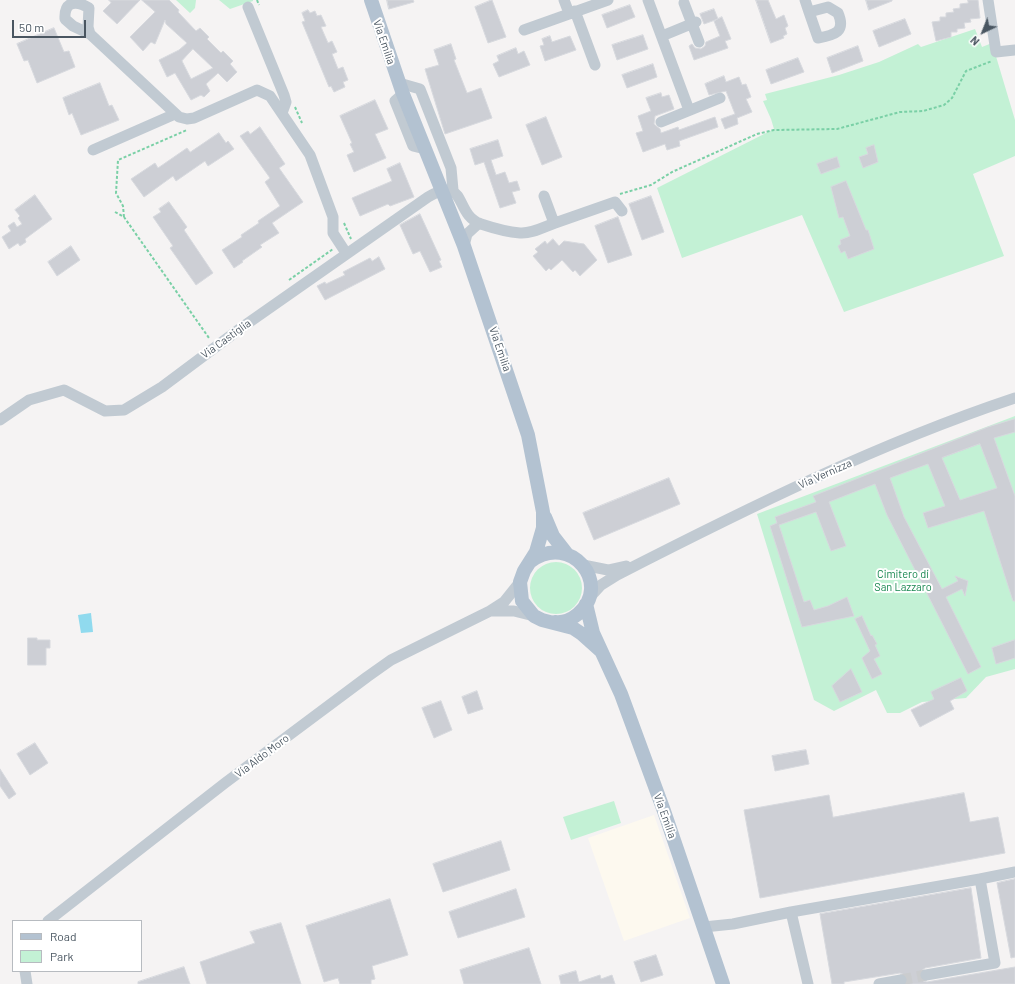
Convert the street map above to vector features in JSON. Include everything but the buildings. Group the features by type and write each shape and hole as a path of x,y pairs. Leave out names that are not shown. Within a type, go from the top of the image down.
{"main road":[{"name":"Via Emilia","path":"371,0 400,88 425,149 447,190 464,246 528,435 543,512 543,528 531,561 524,571 520,582"},
{"name":"Via Emilia","path":"543,512 553,536 567,554 583,565 588,575 591,586 588,600 590,624 621,694 723,984"},
{"name":"Via Emilia","path":"531,561 548,552 567,554"},
{"path":"520,582 522,601 534,616"},
{"name":"Via Emilia","path":"551,622 567,621 575,617 588,600"},
{"name":"Via Emilia","path":"534,616 565,625 582,634 601,651"}],"street":[{"path":"564,0 572,12 595,66"},
{"path":"524,30 608,0"},
{"path":"648,0 689,110"},
{"path":"805,0 809,12"},
{"path":"988,0 997,56 1015,50"},
{"path":"253,3 286,102 282,113"},
{"path":"684,3 694,23 698,42"},
{"path":"662,36 694,23"},
{"path":"90,34 180,117 187,119 194,118 257,90 270,96 310,155 333,217 333,233 346,248"},
{"name":"Via Emilia","path":"400,88 420,89 450,168 454,184 447,190 459,196 469,217 479,223"},
{"path":"661,122 720,98"},
{"path":"93,150 175,114"},
{"name":"Via Castiglia","path":"0,420 29,400 64,390 106,411 124,410 162,387 346,248 420,202 447,190"},
{"path":"544,196 554,223"},
{"path":"464,246 467,234 479,223 521,233 615,202 622,212"},
{"name":"Via Vernizza","path":"588,600 601,585 729,517 899,441 1015,398"},
{"name":"Via Vernizza","path":"583,565 608,570 640,563"},
{"name":"Via Aldo Moro","path":"49,920 225,783 391,660 490,611 504,602 520,582"},
{"name":"Via Aldo Moro","path":"490,611 514,611 534,616"},
{"path":"704,927 733,924 791,912 1015,872"},
{"path":"926,975 995,963 980,879"},
{"path":"791,912 808,984"},
{"path":"25,972 27,984"},
{"path":"878,984 901,980"}],"path":[{"path":"253,3 260,7"},
{"path":"615,202 621,193 651,185 672,172 757,134 774,130 838,129 900,112 923,111 944,105 952,98 966,71 997,56"},
{"path":"294,104 303,126"},
{"path":"124,217 123,206 116,193 118,160 192,128"},
{"path":"115,212 124,217 209,338 214,334"},
{"path":"288,281 346,248 350,236 343,221"},
{"path":"346,248 350,236"}],"shaded area":[{"path":"654,815 690,918 624,941 588,838"}],"green space":[{"path":"176,0 196,0 195,8 190,13"},
{"path":"219,0 253,0 253,1 230,9"},
{"path":"975,29 982,47 992,43 1015,120 1015,156 973,174 1004,256 844,312 802,215 682,258 657,188 774,129 763,101 767,100 765,94 839,75 879,62 918,44 921,47"},
{"name":"Cimitero di San Lazzaro","path":"1015,416 1015,669 986,677 966,698 922,702 900,713 887,713 876,690 834,711 814,700 757,514"},
{"path":"551,562 561,562 575,569 582,583 582,593 575,607 561,614 551,614 541,610 534,603 530,593 530,583 534,573 541,566"},
{"path":"614,801 621,823 571,840 563,817"}],"water":[{"path":"91,613 93,632 81,633 78,615"}],"tunnel":[{"path":"901,980 926,975"}]}
